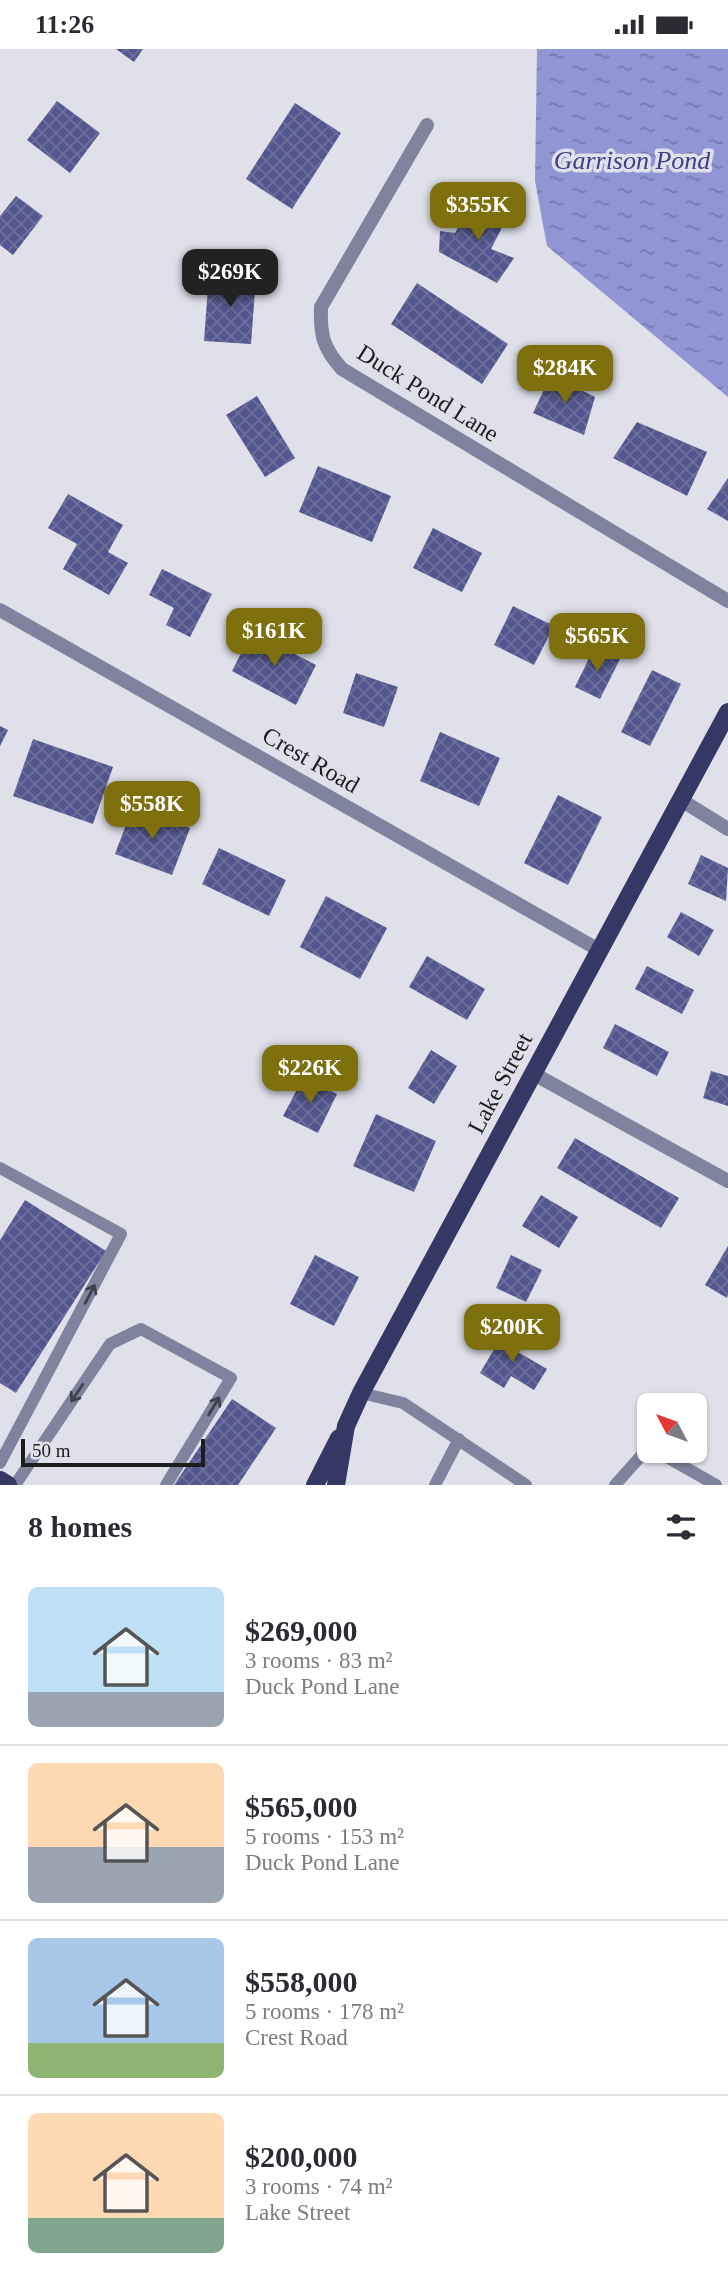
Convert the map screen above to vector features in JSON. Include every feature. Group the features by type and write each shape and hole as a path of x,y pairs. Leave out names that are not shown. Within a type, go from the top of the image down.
{"main road":[{"name":"Lake Street","path":"337,1485 346,1426 361,1393 728,712"},
{"path":"315,1485 346,1426"},
{"path":"0,1480 8,1485"}],"street":[{"name":"Duck Pond Lane","path":"427,125 321,307 320,335 327,353 342,369 728,601"},
{"name":"Crest Road","path":"0,610 599,950"},
{"path":"681,800 728,829"},
{"path":"534,1074 728,1181"}],"lane":[{"path":"0,1168 121,1234 0,1463"},
{"path":"15,1485 110,1344 141,1329 231,1378 166,1485"},
{"path":"361,1393 403,1403 526,1485"},
{"path":"435,1485 459,1439"},
{"path":"615,1485 637,1460"},
{"path":"677,1463 716,1485"}],"water":[{"name":"Garrison Pond","path":"537,49 728,49 728,397 547,246 535,181"}],"building":[{"path":"116,49 143,49 134,62"},
{"path":"57,101 100,133 70,173 27,140"},
{"path":"295,103 341,133 292,209 246,179"},
{"path":"16,196 43,216 13,255 0,245 0,216"},
{"path":"473,200 509,214 491,249 514,258 497,283 439,252 440,231 455,233"},
{"path":"209,273 256,277 251,344 204,341"},
{"path":"417,283 508,344 482,384 391,324"},
{"path":"551,375 595,397 584,435 533,413"},
{"path":"257,396 295,458 265,477 226,415"},
{"path":"637,422 707,452 687,496 613,458"},
{"path":"318,466 391,496 372,542 299,512"},
{"path":"728,478 728,521 707,509"},
{"path":"68,494 123,525 108,552 128,563 109,595 63,569 77,544 48,528"},
{"path":"433,528 482,553 462,592 413,568"},
{"path":"162,569 212,594 190,637 166,625 174,608 149,595"},
{"path":"513,606 554,626 534,665 494,645"},
{"path":"252,632 316,665 296,705 232,671"},
{"path":"595,646 620,659 600,699 575,687"},
{"path":"652,670 681,684 650,746 621,732"},
{"path":"356,673 398,687 384,727 343,713"},
{"path":"0,726 8,730 0,746"},
{"path":"440,732 500,758 479,806 420,781"},
{"path":"33,739 113,767 93,824 13,796"},
{"path":"558,795 602,817 568,885 524,863"},
{"path":"133,806 190,828 172,875 115,854"},
{"path":"219,848 286,880 269,916 202,884"},
{"path":"701,855 728,868 726,901 688,884"},
{"path":"326,896 387,928 360,979 300,947"},
{"path":"681,912 714,930 699,956 667,937"},
{"path":"427,956 485,989 467,1020 409,987"},
{"path":"647,966 694,990 682,1014 635,989"},
{"path":"615,1024 669,1052 657,1076 603,1048"},
{"path":"431,1050 457,1066 434,1104 408,1088"},
{"path":"711,1071 728,1076 728,1106 703,1098"},
{"path":"303,1078 337,1094 318,1133 283,1116"},
{"path":"376,1114 436,1141 414,1192 353,1166"},
{"path":"575,1138 679,1198 661,1228 557,1168"},
{"path":"541,1195 578,1217 559,1248 522,1226"},
{"path":"25,1200 106,1251 16,1393 0,1383 0,1240"},
{"path":"728,1246 728,1295 727,1298 705,1285"},
{"path":"315,1255 359,1277 334,1326 290,1304"},
{"path":"511,1255 542,1270 526,1302 496,1288"},
{"path":"505,1331 524,1342 518,1352 547,1369 534,1390 511,1376 504,1388 480,1373"},
{"path":"232,1399 276,1428 238,1485 174,1485"}]}
